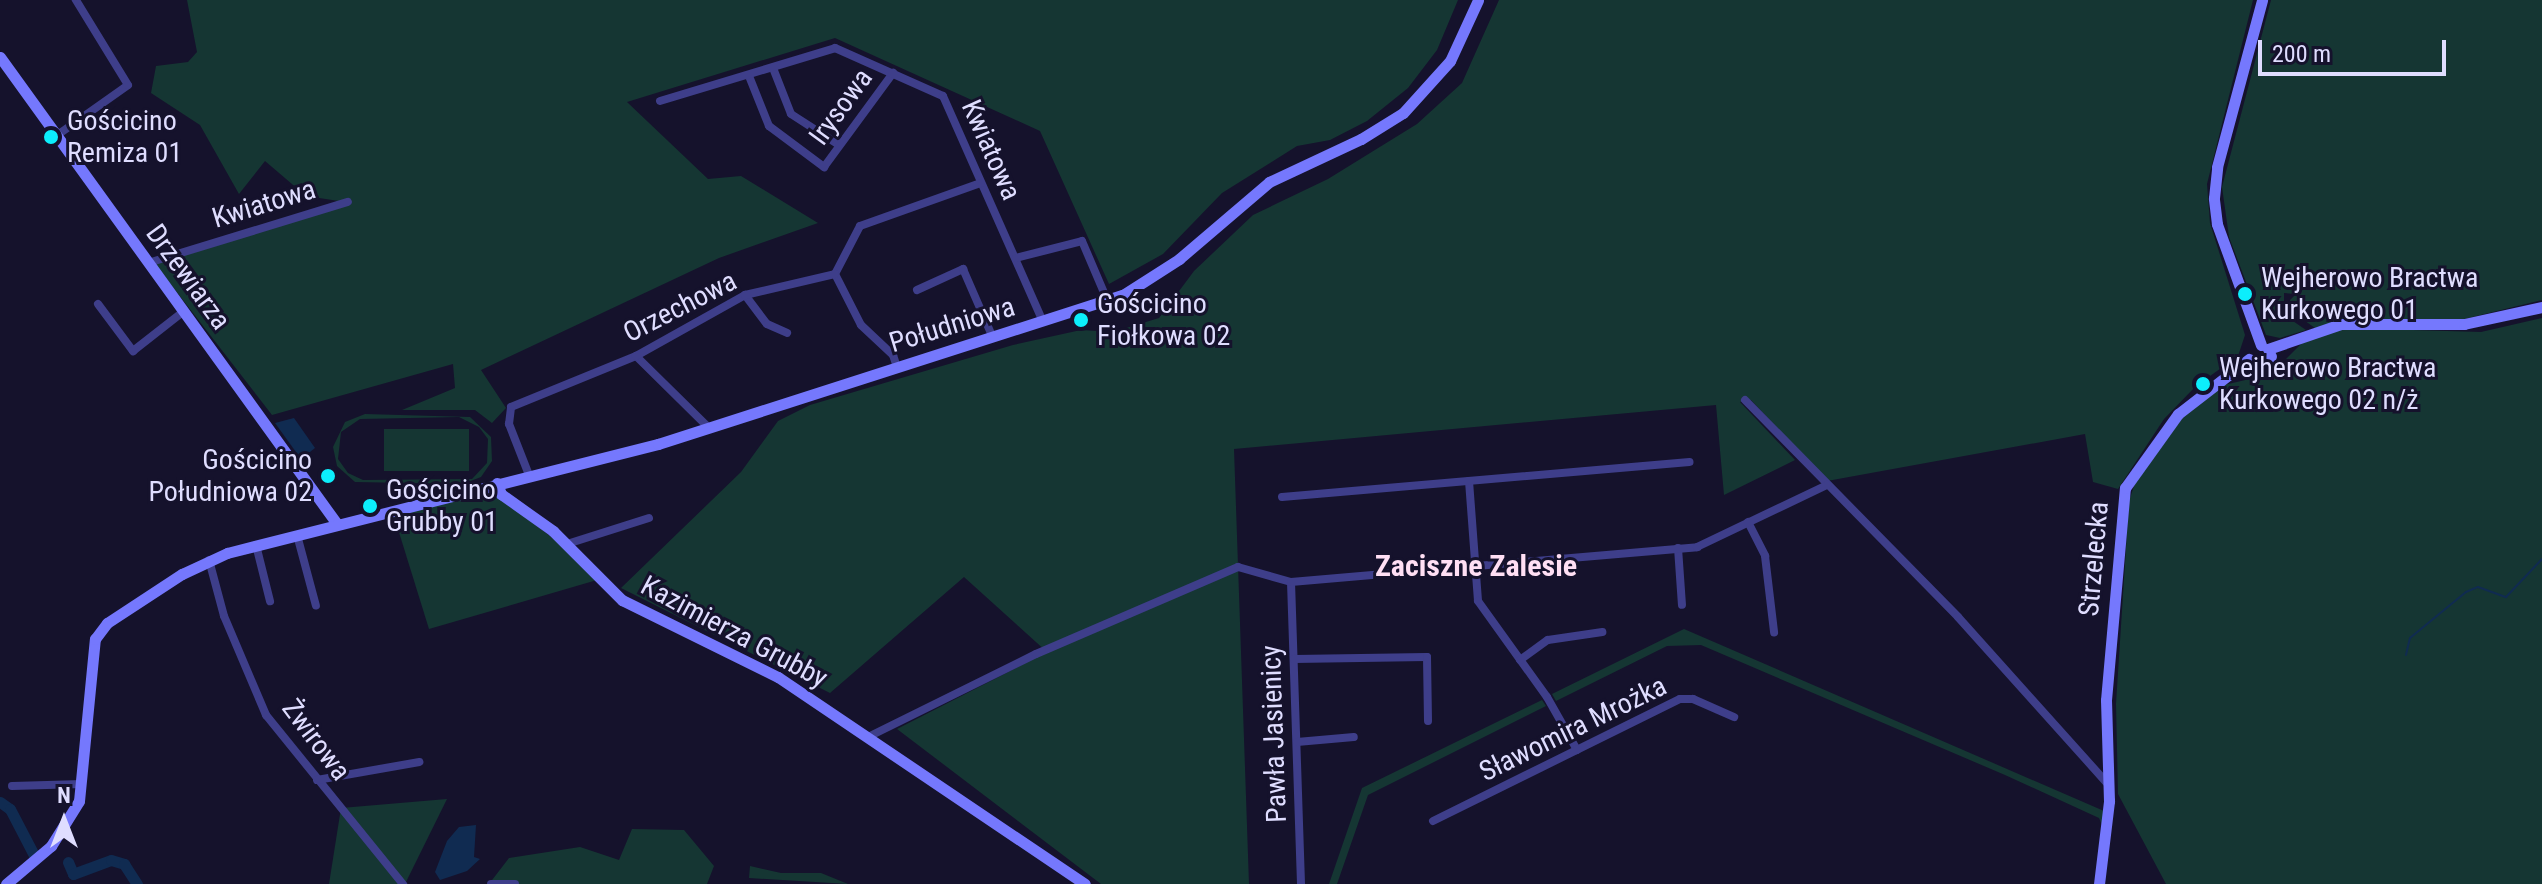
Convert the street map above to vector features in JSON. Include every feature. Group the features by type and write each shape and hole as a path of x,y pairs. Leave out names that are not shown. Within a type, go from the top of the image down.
{"street":[{"path":"56,136 128,85 76,0"},
{"name":"Południowa","path":"6,884 33,864 75,812 82,784 86,686 95,639 107,623 209,560 708,427 1108,302 1168,268 1269,182 1361,139 1403,113 1450,61 1478,0"},
{"path":"2259,354 2217,224 2214,189 2262,0"},
{"name":"Kwiatowa","path":"660,101 835,48 943,96 1043,322"},
{"name":"Drzewiarza","path":"0,57 337,524"},
{"path":"773,68 791,114 839,145"},
{"name":"Irysowa","path":"749,76 769,126 824,167 893,73"},
{"path":"897,367 893,355 861,325 835,274 860,226 981,183"},
{"name":"Kwiatowa","path":"148,263 348,202"},
{"path":"1016,258 1082,241 1108,302"},
{"path":"917,290 963,269 993,338"},
{"name":"Orzechowa","path":"529,475 509,424 511,407 636,356 745,295 835,274"},
{"path":"745,295 767,324 787,333"},
{"path":"98,304 133,351 183,312"},
{"name":"Strzelecka","path":"2099,884 2109,785 2106,700 2125,488 2174,418 2259,354 2341,324 2464,324 2542,307"},
{"path":"636,356 708,427"},
{"path":"1745,400 1958,617 2109,785"},
{"path":"1282,497 1689,462"},
{"path":"1469,481 1478,601 1577,750"},
{"name":"Kazimierza Grubby","path":"497,483 505,498 567,544 622,600 778,677 1085,884"},
{"path":"868,737 1048,649 1238,567 1291,582 1697,547 1827,485"},
{"path":"567,544 649,518"},
{"path":"1748,522 1765,556 1774,632"},
{"path":"297,535 316,606"},
{"path":"256,545 270,601"},
{"path":"1678,548 1682,605"},
{"name":"Żwirowa","path":"209,560 224,616 266,715 403,884"},
{"name":"Pawła Jasienicy","path":"1291,582 1301,884"},
{"path":"1520,660 1548,640 1602,632"},
{"path":"1294,659 1427,657 1428,721"},
{"name":"Sławomira Mrożka","path":"1433,821 1680,699 1693,699 1734,717"},
{"path":"1297,742 1354,737"},
{"path":"317,780 419,762"},
{"path":"12,786 82,784"},
{"path":"491,884 515,884"}],"green space":[{"path":"187,0 1458,0 1437,50 1408,88 1367,121 1330,140 1297,146 1222,193 1163,254 1109,284 1040,131 835,38 627,102 708,179 741,176 818,223 719,258 481,370 506,408 492,423 475,410 402,410 455,388 453,364 272,415 155,264 352,203 306,196 265,161 239,194 200,125 151,93 156,66 188,62 197,52"},
{"path":"1499,0 2253,0 2207,184 2210,223 2245,335 2238,356 2196,386 2164,419 2118,489 2093,482 2085,434 1827,481 1751,400 1740,402 1795,460 1724,495 1716,405 1234,449 1249,884 1101,884 897,729 1047,652 964,577 830,693 621,588 741,472 778,421 810,405 1013,345 1081,330 1113,332 1159,318 1194,271 1253,215 1328,179 1417,124 1462,83"},
{"path":"2271,0 2542,0 2542,300 2456,321 2315,328 2291,311 2290,300 2296,294 2284,293 2284,315 2306,330 2280,338 2266,335 2229,237 2222,187"},
{"path":"2542,318 2542,884 2166,884 2118,794 2116,704 2129,501 2136,480 2180,418 2224,385 2271,374 2303,342 2344,328 2481,332"},
{"path":"365,414 470,417 491,437 492,461 481,477 463,484 355,482 337,466 333,447 345,422","holes":["459,417 479,427 488,439 487,463 472,479 363,480 348,473 338,459 341,432 360,419"]},
{"path":"384,429 469,429 469,471 384,471"},
{"path":"489,490 566,548 597,580 429,629 393,513"},
{"path":"1684,629 2104,811 2102,825 2099,818 2005,775 1701,645 1667,646 1556,701 1552,694"},
{"path":"1542,700 1546,706 1368,795 1337,884 1329,884 1362,788"},
{"path":"447,799 405,884 329,884 341,808"},
{"path":"632,829 684,830 714,866 707,884 489,884 509,858 580,847 619,860"},
{"path":"750,866 781,873 821,873 848,884 749,878"}],"water":[{"path":"294,418 315,448 301,459 275,423"},
{"path":"476,825 474,857 480,859 467,871 440,880 435,872 447,841 459,827"}],"waterway":[{"path":"2406,655 2410,638 2466,592 2478,587 2506,597 2542,559"},
{"path":"0,802 10,809 35,857"},
{"path":"68,862 73,874 111,860 124,864 137,884"}],"place":[{"name":"Gościcino Remiza 01","path":"51,137"},
{"name":"Wejherowo Bractwa Kurkowego 01","path":"2245,294"},
{"name":"Gościcino Fiołkowa 02","path":"1081,320"},
{"name":"Wejherowo Bractwa Kurkowego 02 n/ż","path":"2203,384"},
{"name":"Gościcino Południowa 02","path":"328,476"},
{"name":"Gościcino Grubby 01","path":"370,506"}],"district":[{"name":"Zaciszne Zalesie","path":"1476,566"}]}
